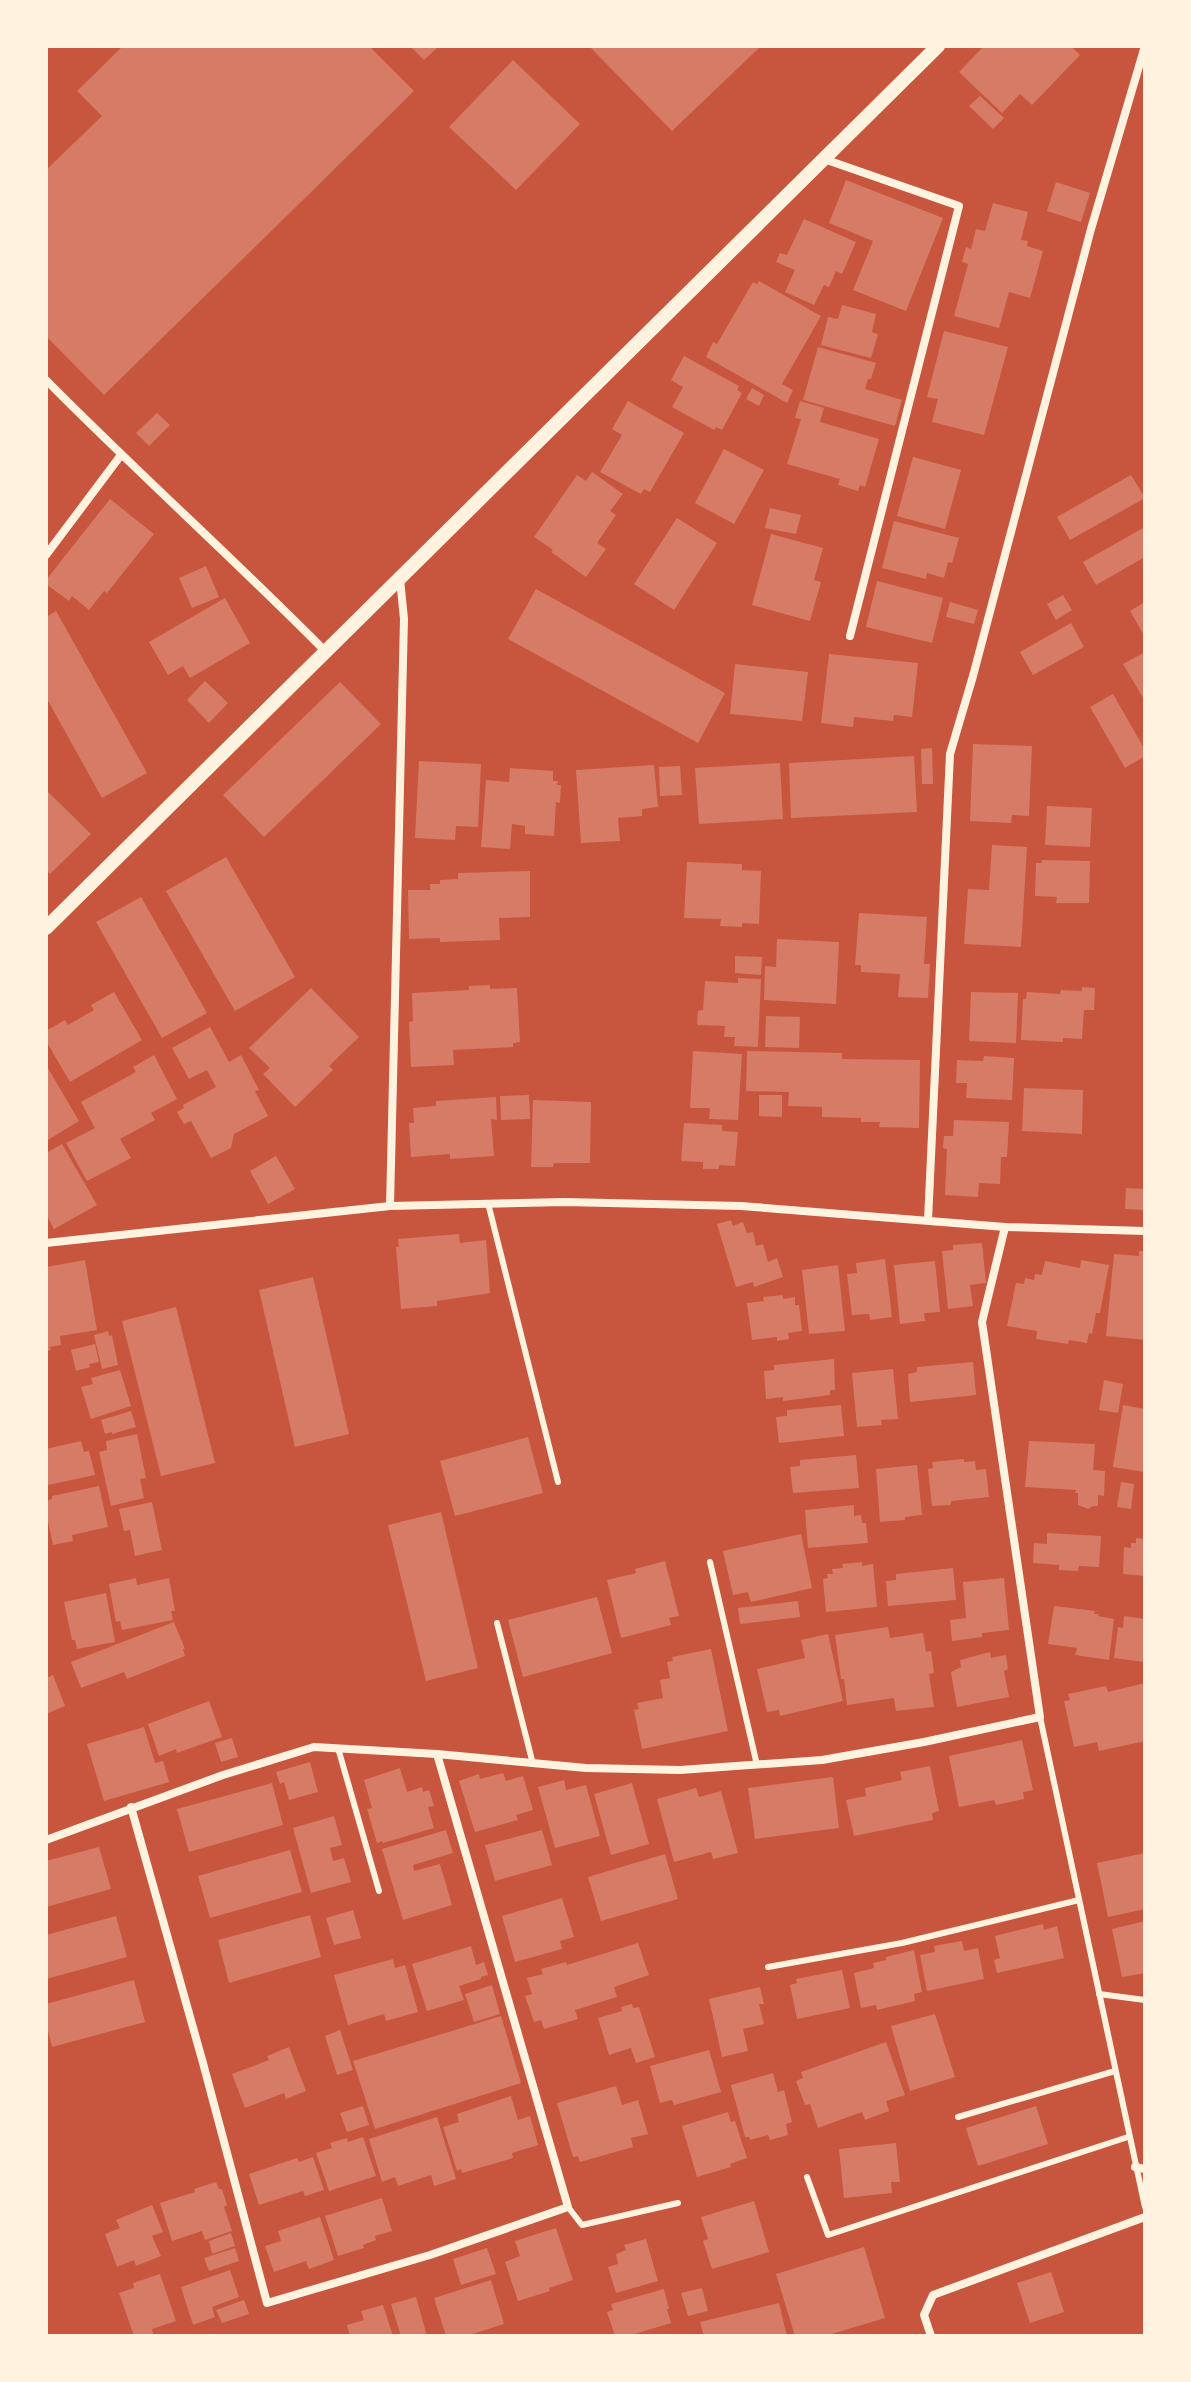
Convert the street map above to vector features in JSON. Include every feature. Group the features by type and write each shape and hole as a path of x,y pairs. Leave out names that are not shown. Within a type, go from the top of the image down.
{"street":[{"path":"46,928 938,46"},
{"path":"928,1220 950,754 1091,229 1145,46"},
{"path":"823,158 959,206 850,636"},
{"path":"46,380 325,651"},
{"path":"46,555 121,455"},
{"path":"390,1206 404,635 400,578"},
{"path":"46,1243 390,1206 565,1202 741,1206 1005,1227 1145,1231"},
{"path":"46,1840 223,1775 314,1747 437,1754 586,1768 680,1770 822,1760 1040,1717 982,1322 1005,1227"},
{"path":"131,1807 267,2303 430,2255 568,2207 437,1754"},
{"path":"931,2336 924,2315 933,2295 1145,2217"}],"lane":[{"path":"488,1203 558,1482"},
{"path":"710,1562 757,1765"},
{"path":"497,1623 533,1764"},
{"path":"1040,1717 1128,2137 1140,2168 1145,2207"},
{"path":"338,1748 379,1891"},
{"path":"768,1967 902,1943 1079,1900"},
{"path":"1099,1994 1145,2000"},
{"path":"958,2117 1115,2071"},
{"path":"807,2177 828,2235 1128,2137"},
{"path":"568,2207 582,2225 678,2203"}],"building":[{"path":"123,46 369,46 414,91 104,395 46,336 46,170 102,116 77,91"},
{"path":"410,46 439,46 424,60"},
{"path":"589,46 761,46 672,131"},
{"path":"984,46 1071,46 1080,55 1032,105 1020,94 1002,113 959,72"},
{"path":"513,60 580,124 516,190 449,127"},
{"path":"980,96 1004,118 993,129 969,106"},
{"path":"846,180 943,218 906,311 853,290 873,241 829,223"},
{"path":"1056,182 1090,193 1081,222 1047,211"},
{"path":"993,203 1028,212 1021,240 1028,241 1027,246 1043,251 1030,298 1009,292 999,328 954,316 968,264 962,262 966,247 971,249 976,229 985,231"},
{"path":"804,219 856,242 842,274 836,271 829,287 824,285 814,305 785,292 795,270 776,262 780,253 787,255"},
{"path":"759,281 821,316 782,384 793,390 787,403 706,357 713,342 717,344 753,282 757,284"},
{"path":"842,305 876,314 872,332 878,334 871,358 821,345 828,317 838,319"},
{"path":"944,331 1008,347 984,435 932,422 938,399 927,397"},
{"path":"818,347 876,363 865,389 902,400 895,426 803,400"},
{"path":"684,356 739,386 737,390 742,393 722,430 716,427 714,430 672,407 683,387 671,380"},
{"path":"752,388 764,395 759,406 746,399"},
{"path":"628,401 684,433 650,492 644,489 641,494 600,472 622,435 612,429"},
{"path":"800,401 824,408 820,422 879,439 865,487 860,485 858,491 838,485 840,479 787,464 801,419 795,418"},
{"path":"157,413 170,425 149,446 136,433"},
{"path":"724,449 764,470 734,524 695,503"},
{"path":"913,457 961,470 945,529 897,516"},
{"path":"592,472 623,494 610,511 616,515 597,543 606,549 586,577 534,537 577,475 586,481"},
{"path":"1131,475 1145,498 1070,540 1057,517"},
{"path":"110,499 154,534 107,593 104,591 89,610 72,596 69,601 46,584 46,580"},
{"path":"770,508 801,515 796,534 765,528"},
{"path":"677,518 717,543 674,610 634,584"},
{"path":"894,521 959,538 944,578 927,573 926,579 882,568"},
{"path":"1145,527 1145,557 1096,585 1083,562"},
{"path":"771,534 823,548 814,580 821,582 810,621 752,605"},
{"path":"206,566 219,597 192,608 179,578"},
{"path":"877,581 943,598 932,643 866,627"},
{"path":"536,589 725,693 698,743 508,639"},
{"path":"1063,595 1072,610 1056,620 1047,604"},
{"path":"225,598 250,643 190,678 183,666 168,675 149,642"},
{"path":"950,602 978,610 974,624 946,617"},
{"path":"1145,602 1145,637 1130,611"},
{"path":"56,611 147,773 102,798 46,697 46,617"},
{"path":"1071,623 1084,647 1033,675 1020,652"},
{"path":"1145,652 1145,701 1123,664"},
{"path":"829,654 918,663 912,717 894,715 893,721 854,717 853,727 821,723"},
{"path":"735,664 808,672 802,721 730,714"},
{"path":"205,681 228,703 209,723 187,700"},
{"path":"340,682 381,724 264,837 223,795"},
{"path":"1113,694 1145,750 1145,756 1125,768 1090,707"},
{"path":"973,744 1032,746 1029,816 1012,815 1011,823 970,821"},
{"path":"932,748 933,784 922,784 921,749"},
{"path":"914,756 917,812 791,818 789,763"},
{"path":"419,761 481,764 478,827 456,826 455,840 415,838"},
{"path":"780,763 783,819 699,824 695,768"},
{"path":"654,765 658,807 642,809 642,816 618,818 620,841 581,843 576,770"},
{"path":"680,766 682,795 660,796 659,767"},
{"path":"510,768 553,771 553,781 561,785 560,803 556,802 554,836 525,834 525,826 512,824 510,849 481,847 486,780 509,782"},
{"path":"46,790 91,834 50,874 46,870"},
{"path":"1047,806 1092,808 1090,847 1045,845"},
{"path":"992,845 1027,847 1021,947 964,944 968,889 989,890"},
{"path":"226,857 295,977 235,1011 166,891"},
{"path":"1042,860 1090,861 1089,903 1056,903 1057,897 1035,896 1036,863 1042,863"},
{"path":"687,862 742,864 742,870 761,871 759,924 720,926 721,919 684,918"},
{"path":"530,871 530,917 499,918 500,940 440,942 440,938 409,939 408,890 430,890 430,884 440,884 440,880 458,879 458,873"},
{"path":"141,897 207,1013 162,1038 96,922"},
{"path":"859,913 927,917 924,964 930,964 928,998 898,997 900,974 861,972 861,965 855,965"},
{"path":"777,939 839,942 836,1004 764,1000 765,966 776,967"},
{"path":"735,956 762,957 761,975 735,973"},
{"path":"738,978 761,979 758,1047 734,1046 735,1037 724,1037 725,1026 697,1025 698,1011 703,1010 705,981 738,983"},
{"path":"490,985 490,989 517,988 520,1042 513,1043 513,1047 453,1050 454,1065 411,1067 409,1022 413,1021 412,993 469,990 469,986"},
{"path":"1082,987 1095,988 1094,1010 1084,1010 1082,1039 1063,1038 1063,1042 1021,1040 1023,999 1026,999 1027,992 1060,994 1061,990 1082,991"},
{"path":"311,988 359,1037 329,1066 333,1070 295,1107 263,1074 270,1068 249,1048"},
{"path":"114,992 142,1040 70,1082 46,1041 46,1031 65,1020 68,1025 94,1010 91,1005"},
{"path":"971,992 1018,993 1016,1043 969,1041"},
{"path":"766,1016 800,1017 799,1048 765,1047"},
{"path":"210,1027 229,1062 241,1055 268,1116 234,1134 231,1148 211,1158 191,1121 184,1124 177,1112 184,1108 183,1105 216,1087 207,1070 189,1079 172,1048"},
{"path":"693,1051 742,1054 738,1120 709,1119 710,1108 690,1108"},
{"path":"747,1051 842,1053 842,1059 920,1060 919,1128 879,1127 880,1122 861,1122 861,1118 822,1117 822,1107 788,1106 789,1092 746,1091"},
{"path":"154,1055 177,1099 151,1113 155,1120 120,1139 131,1158 87,1181 66,1143 95,1128 81,1102 136,1072 133,1067"},
{"path":"984,1056 1014,1058 1012,1100 966,1098 967,1083 956,1083 957,1060 983,1061"},
{"path":"46,1065 79,1121 46,1141"},
{"path":"1024,1088 1083,1090 1082,1134 1022,1131"},
{"path":"529,1095 530,1119 501,1120 500,1096"},
{"path":"759,1095 782,1095 782,1117 759,1116"},
{"path":"496,1097 497,1120 491,1119 494,1156 450,1159 450,1154 411,1157 409,1123 414,1123 413,1108 436,1106 436,1101"},
{"path":"533,1100 591,1102 590,1163 554,1163 553,1167 531,1167"},
{"path":"954,1120 1009,1122 1007,1157 1001,1157 1000,1184 979,1183 978,1197 945,1195 947,1149 943,1148 944,1136 953,1136"},
{"path":"684,1123 722,1125 722,1131 738,1132 735,1166 719,1165 719,1169 703,1169 703,1162 681,1161"},
{"path":"62,1144 97,1205 54,1229 46,1214 46,1153"},
{"path":"276,1156 295,1189 268,1204 250,1171"},
{"path":"1126,1188 1145,1189 1145,1210 1125,1209"},
{"path":"731,1220 733,1226 743,1222 747,1233 753,1232 756,1246 763,1244 768,1262 777,1258 783,1277 754,1287 753,1282 736,1287 717,1224"},
{"path":"459,1234 460,1243 486,1240 490,1293 437,1301 437,1306 401,1309 398,1239"},
{"path":"982,1243 986,1283 970,1285 973,1306 948,1309 942,1251 953,1250 953,1245"},
{"path":"1139,1251 1145,1251 1145,1340 1106,1336 1114,1254 1139,1256"},
{"path":"885,1259 892,1317 870,1320 869,1314 852,1315 847,1274 857,1273 856,1263"},
{"path":"85,1260 97,1330 60,1336 61,1345 46,1351 46,1267"},
{"path":"1081,1260 1109,1265 1100,1313 1096,1313 1087,1343 1069,1340 1068,1344 1036,1339 1037,1331 1007,1326 1016,1283 1024,1284 1025,1278 1034,1280 1035,1274 1042,1275 1045,1261 1080,1268"},
{"path":"935,1261 940,1312 924,1313 925,1321 900,1324 894,1265"},
{"path":"838,1265 845,1331 809,1334 802,1270"},
{"path":"313,1277 349,1434 295,1447 259,1290"},
{"path":"783,1295 783,1299 795,1297 802,1331 788,1333 789,1339 752,1340 747,1303"},
{"path":"176,1307 215,1463 161,1476 122,1321"},
{"path":"108,1331 109,1336 112,1335 118,1365 102,1369 94,1335"},
{"path":"95,1344 99,1362 76,1371 71,1350"},
{"path":"834,1359 835,1390 830,1390 830,1395 783,1401 783,1397 766,1399 764,1371 774,1370 774,1365"},
{"path":"973,1362 976,1395 910,1402 908,1374 917,1372 917,1367"},
{"path":"893,1369 898,1419 881,1420 882,1425 857,1427 852,1373"},
{"path":"120,1370 131,1406 91,1419 81,1387 93,1384 91,1378"},
{"path":"1104,1380 1123,1384 1118,1413 1099,1410"},
{"path":"841,1405 844,1436 779,1443 776,1417 787,1416 787,1410"},
{"path":"1123,1405 1145,1409 1145,1472 1113,1467"},
{"path":"131,1411 136,1427 105,1434 101,1420"},
{"path":"137,1434 146,1478 140,1479 144,1498 111,1506 99,1452 107,1450 106,1441"},
{"path":"528,1437 543,1493 455,1516 440,1461"},
{"path":"81,1441 84,1452 89,1451 95,1475 48,1485 46,1449"},
{"path":"1029,1441 1095,1444 1093,1470 1105,1471 1104,1496 1098,1495 1098,1506 1088,1509 1078,1505 1076,1490 1025,1487"},
{"path":"856,1455 859,1488 793,1493 790,1467 800,1466 800,1460"},
{"path":"964,1459 964,1462 975,1461 976,1470 986,1469 989,1497 932,1506 928,1469 933,1468 932,1462"},
{"path":"917,1465 922,1515 880,1522 876,1469"},
{"path":"1121,1482 1134,1484 1131,1509 1117,1507"},
{"path":"99,1486 108,1527 72,1535 73,1541 53,1545 46,1501 52,1496"},
{"path":"152,1502 162,1550 135,1556 130,1530 124,1531 119,1509"},
{"path":"854,1505 854,1516 861,1515 862,1523 866,1523 868,1543 808,1548 805,1510"},
{"path":"441,1512 478,1668 426,1681 388,1525"},
{"path":"1047,1533 1101,1536 1099,1567 1079,1566 1078,1571 1059,1570 1059,1565 1033,1563 1034,1543 1047,1544"},
{"path":"801,1534 812,1588 751,1602 748,1592 733,1595 723,1551"},
{"path":"1136,1538 1145,1539 1145,1576 1123,1574 1124,1547 1131,1548"},
{"path":"665,1561 679,1616 669,1618 671,1625 621,1638 607,1580"},
{"path":"862,1562 862,1566 873,1564 877,1607 826,1612 823,1579 828,1578 827,1574 833,1574 832,1569 843,1568 842,1564"},
{"path":"953,1568 956,1600 888,1606 886,1581 896,1580 896,1574"},
{"path":"136,1578 137,1585 169,1578 175,1611 171,1611 173,1620 122,1630 120,1621 116,1622 109,1584"},
{"path":"1004,1578 1009,1630 952,1641 950,1620 966,1618 963,1582"},
{"path":"106,1593 115,1642 77,1649 75,1640 72,1640 64,1602"},
{"path":"597,1597 612,1653 523,1677 508,1620"},
{"path":"798,1601 800,1617 740,1624 738,1608"},
{"path":"1054,1606 1095,1611 1094,1614 1098,1616 1114,1619 1109,1660 1075,1655 1077,1648 1048,1644"},
{"path":"1124,1616 1145,1619 1145,1662 1114,1658 1118,1627 1123,1628"},
{"path":"174,1622 185,1656 127,1679 124,1672 81,1688 71,1662"},
{"path":"888,1627 890,1638 923,1633 926,1652 931,1651 934,1673 929,1674 934,1707 896,1711 894,1698 847,1705 835,1635"},
{"path":"828,1634 843,1701 780,1716 779,1710 767,1712 757,1669 805,1658 801,1640"},
{"path":"711,1649 728,1731 642,1749 634,1710 639,1709 637,1703 663,1698 660,1680 670,1678 667,1662 673,1661 672,1657"},
{"path":"990,1652 991,1658 1006,1655 1008,1669 1004,1671 1009,1697 957,1707 951,1672 961,1667 960,1660"},
{"path":"53,1675 65,1706 46,1714 46,1678"},
{"path":"1145,1683 1145,1741 1099,1751 1097,1742 1074,1747 1064,1701 1070,1700 1068,1694 1106,1686 1108,1692"},
{"path":"209,1701 222,1737 159,1756 148,1724"},
{"path":"144,1727 155,1763 163,1761 169,1782 104,1801 87,1744"},
{"path":"232,1738 238,1757 221,1762 215,1743"},
{"path":"1022,1740 1033,1790 1023,1792 1024,1799 996,1805 994,1800 959,1807 949,1756"},
{"path":"310,1762 318,1792 289,1800 284,1782 280,1784 276,1772"},
{"path":"930,1766 939,1811 932,1813 933,1820 854,1836 846,1800 866,1796 865,1788 902,1780 900,1772"},
{"path":"400,1768 407,1792 422,1787 423,1792 429,1790 434,1806 428,1807 434,1828 377,1843 367,1809 372,1808 364,1780"},
{"path":"503,1773 506,1781 523,1776 533,1810 516,1815 518,1820 475,1832 459,1781 479,1774 480,1779"},
{"path":"833,1777 839,1828 755,1839 748,1788"},
{"path":"564,1780 566,1790 586,1785 600,1836 555,1848 538,1787"},
{"path":"272,1783 283,1825 189,1852 177,1809"},
{"path":"632,1783 649,1844 611,1855 594,1794"},
{"path":"696,1788 699,1797 721,1791 738,1853 713,1859 711,1852 674,1862 657,1799"},
{"path":"334,1816 342,1845 330,1848 333,1861 344,1858 351,1882 311,1893 293,1828"},
{"path":"446,1830 453,1853 413,1865 414,1871 440,1864 452,1905 403,1920 382,1849"},
{"path":"542,1830 552,1865 495,1881 485,1845"},
{"path":"99,1847 111,1889 46,1907 46,1861"},
{"path":"290,1850 302,1892 210,1918 198,1876"},
{"path":"1145,1853 1145,1909 1108,1917 1097,1863"},
{"path":"665,1854 678,1899 601,1921 588,1877"},
{"path":"562,1898 574,1937 560,1941 562,1949 515,1962 502,1916"},
{"path":"353,1910 361,1938 334,1945 326,1918"},
{"path":"310,1915 321,1957 229,1983 218,1940"},
{"path":"116,1916 127,1957 46,1979 46,1935"},
{"path":"1145,1921 1145,1973 1122,1977 1112,1929"},
{"path":"1043,1924 1044,1930 1057,1926 1064,1958 997,1973 994,1960 1000,1958 995,1936"},
{"path":"962,1941 964,1951 978,1948 984,1979 927,1991 920,1955 935,1952 934,1946"},
{"path":"638,1943 649,1975 614,1987 617,1997 575,2010 578,2019 544,2029 541,2020 534,2022 525,1996 532,1994 527,1978 543,1974 541,1969 566,1962 567,1965"},
{"path":"471,1946 476,1965 484,1962 488,1975 459,1986 464,2000 427,2011 412,1964"},
{"path":"914,1950 922,1992 914,1994 915,2001 877,2010 876,2005 861,2008 854,1973 874,1968 873,1963 886,1960 886,1957"},
{"path":"393,1959 395,1968 405,1965 418,2012 386,2021 384,2014 348,2025 334,1975"},
{"path":"842,1970 850,2008 797,2019 790,1985 797,1983 796,1979"},
{"path":"134,1980 145,2022 52,2047 46,2023 46,2004"},
{"path":"492,1985 500,2014 474,2022 465,1994"},
{"path":"760,1987 764,2004 759,2004 764,2024 743,2029 748,2051 722,2057 709,1999"},
{"path":"632,2004 633,2008 639,2007 655,2057 636,2063 631,2048 609,2055 598,2018 622,2011 621,2007"},
{"path":"935,2014 955,2077 910,2091 891,2026"},
{"path":"501,2016 521,2083 375,2129 353,2061"},
{"path":"340,2030 353,2070 337,2075 325,2036"},
{"path":"886,2042 905,2095 886,2101 889,2111 865,2120 862,2112 818,2128 810,2104 805,2105 796,2081 803,2078 801,2072"},
{"path":"289,2047 306,2091 286,2099 284,2093 245,2108 232,2074 269,2060 267,2056"},
{"path":"709,2050 721,2092 674,2105 672,2100 660,2103 650,2066"},
{"path":"773,2073 778,2092 784,2090 792,2122 786,2124 788,2135 770,2140 768,2135 750,2140 745,2137 731,2085"},
{"path":"616,2086 622,2105 638,2100 648,2134 631,2138 633,2147 580,2162 578,2156 573,2157 557,2103"},
{"path":"511,2096 518,2120 530,2116 538,2145 512,2153 513,2158 462,2173 461,2169 457,2171 443,2127 459,2122 457,2114"},
{"path":"363,2106 369,2125 347,2132 340,2113"},
{"path":"1036,2106 1048,2144 978,2166 966,2128"},
{"path":"728,2112 731,2122 735,2121 747,2158 730,2164 731,2167 697,2177 682,2126"},
{"path":"437,2117 456,2179 434,2186 431,2175 398,2186 395,2177 382,2182 369,2139"},
{"path":"363,2137 376,2176 329,2191 316,2153 332,2148 330,2143"},
{"path":"896,2143 900,2182 891,2182 892,2193 844,2198 839,2149"},
{"path":"313,2157 324,2190 305,2196 303,2191 259,2205 249,2174 297,2158 299,2162"},
{"path":"216,2182 222,2189 232,2231 205,2240 202,2231 172,2241 160,2203"},
{"path":"382,2198 392,2231 375,2236 376,2240 363,2245 364,2248 338,2256 325,2216"},
{"path":"754,2201 769,2252 712,2269 703,2241 708,2239 701,2217"},
{"path":"152,2205 163,2232 152,2236 161,2256 136,2266 134,2260 117,2267 105,2234 120,2228 116,2220"},
{"path":"320,2217 334,2260 309,2269 306,2261 274,2272 265,2246 281,2241 278,2231"},
{"path":"556,2228 573,2280 518,2301 505,2262 520,2256 515,2241"},
{"path":"231,2233 235,2246 212,2254 209,2241"},
{"path":"646,2239 658,2281 616,2293 608,2267 618,2264 616,2254 626,2250 624,2245"},
{"path":"864,2247 885,2318 825,2336 795,2336 776,2274"},
{"path":"235,2248 239,2261 209,2271 204,2258"},
{"path":"487,2248 496,2274 461,2285 453,2259"},
{"path":"230,2270 239,2297 212,2307 215,2317 193,2325 181,2287"},
{"path":"1051,2272 1064,2312 1030,2323 1017,2283"},
{"path":"160,2274 176,2321 152,2329 153,2334 134,2336 119,2293 134,2288 133,2283"},
{"path":"491,2280 504,2324 466,2336 446,2336 434,2298"},
{"path":"702,2288 708,2311 688,2316 681,2293"},
{"path":"664,2289 671,2323 628,2336 615,2336 607,2312 613,2310 611,2304"},
{"path":"416,2297 427,2336 401,2336 391,2304"},
{"path":"244,2300 249,2314 222,2323 216,2310"},
{"path":"779,2303 787,2336 704,2336 700,2322"},
{"path":"383,2305 393,2336 350,2336 347,2325 364,2320 361,2311"}]}
